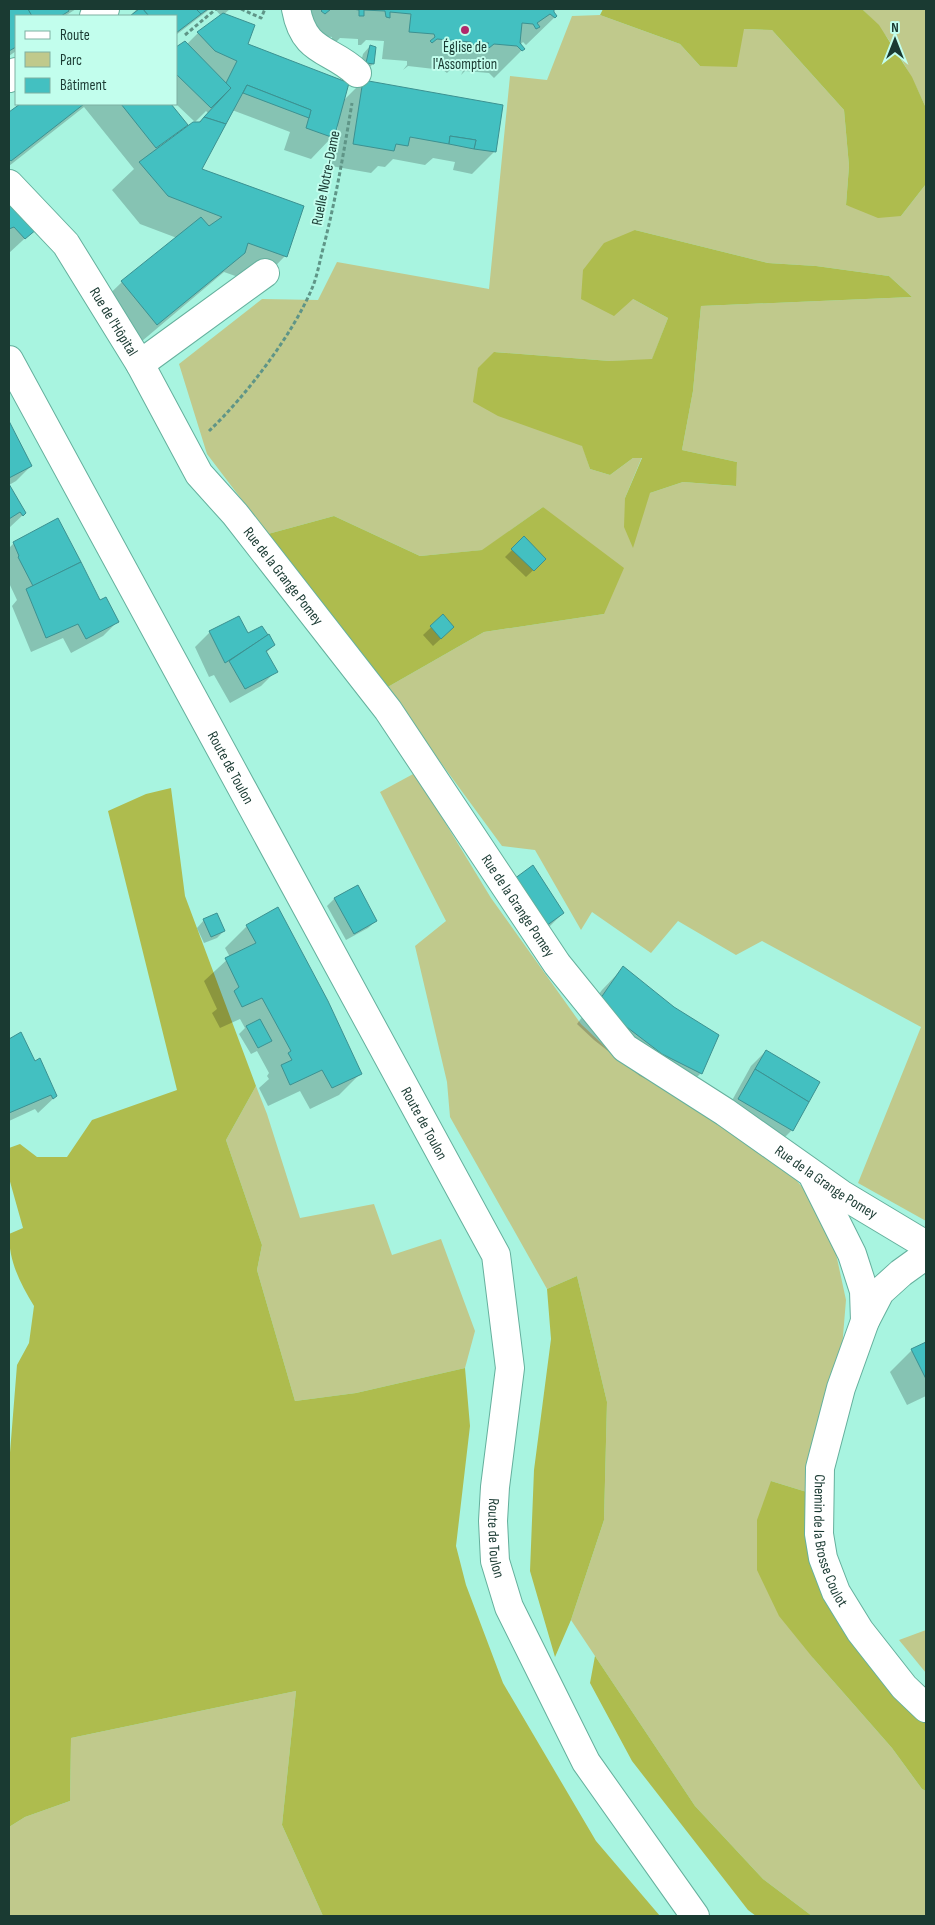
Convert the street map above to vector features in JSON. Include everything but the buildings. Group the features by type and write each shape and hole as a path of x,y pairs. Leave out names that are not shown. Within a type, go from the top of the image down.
{"street":[{"path":"296,9 298,21 311,41 331,56 350,66 357,73"},
{"name":"Rue de l'Hôpital","path":"9,184 66,244 140,364 193,462"},
{"path":"140,364 265,273"},
{"name":"Route de Toulon","path":"9,360 496,1255 510,1368 495,1487 493,1521 495,1561 509,1607 586,1762 695,1916"},
{"name":"Rue de la Grange Pomey","path":"193,462 388,710 557,964 625,1048 725,1112 841,1194 926,1245"},
{"path":"812,1174 852,1254 864,1290 865,1321"},
{"name":"Chemin de la Brosse Coulot","path":"926,1255 901,1273 880,1292 865,1321 841,1388 820,1468 818,1534 823,1558 836,1592 860,1631 904,1687 926,1708"}],"path":[{"path":"185,34 216,9"},
{"path":"241,9 261,18 265,9"},
{"name":"Ruelle Notre-Dame","path":"193,462 255,380 293,324 314,286 336,199 357,73"}],"green space":[{"path":"603,9 862,9 879,25 912,77 926,108 926,184 901,216 878,218 846,205 849,166 844,110 772,30 744,29 737,67 700,66 680,44 600,15"},
{"path":"862,9 926,9 926,108 899,55 882,31"},
{"path":"600,15 680,44 700,66 743,29 772,30 844,110 849,166 846,205 901,216 926,184 926,1221 858,1183 921,1027 762,941 736,955 678,921 651,953 592,912 581,930 535,850 502,846 386,688 484,632 604,614 543,507 483,550 420,556 334,516 268,534 207,454 179,364 262,299 318,300 337,262 489,289 510,76 547,80 572,16","holes":["635,230 768,263 816,266 889,276 912,297 701,306 693,391 682,450 737,462 735,486 683,482 650,493 625,498 642,457 633,458 610,475 590,469 583,447 495,352 610,361 652,360 668,318 633,299"]},
{"path":"635,230 768,263 816,266 889,276 912,297 701,306 693,391 682,450 737,462 736,486 683,482 650,493 633,548 624,527 625,498 642,458 633,458 610,475 590,469 582,446 498,416 473,402 478,368 494,352 610,361 652,359 668,318 633,299 614,316 581,299 583,270 604,243"},
{"path":"543,507 624,568 604,614 484,632 386,688 268,534 334,516 420,556 482,550"},
{"path":"415,773 491,898 581,1024 617,1058 777,1158 817,1204 835,1249 846,1300 842,1348 810,1493 771,1481 813,1658 892,1748 922,1789 926,1791 926,1916 812,1916 763,1879 695,1806 571,1620 604,1520 607,1402 577,1276 547,1289 450,1117 447,1082 415,946 446,921 380,792"},
{"path":"171,788 185,896 256,1086 226,1140 262,1245 257,1270 295,1401 356,1393 465,1368 470,1426 456,1546 466,1585 503,1683 596,1841 660,1916 323,1916 282,1825 296,1691 71,1738 70,1801 25,1817 9,1827 9,1465 17,1365 29,1343 34,1306 20,1280 11,1254 9,1234 23,1228 9,1178 9,1148 20,1144 37,1157 67,1157 92,1120 177,1090 108,811 146,794"},
{"path":"256,1086 267,1114 300,1218 374,1204 392,1255 441,1239 475,1331 465,1368 356,1393 295,1401 257,1270 262,1245 226,1140"},
{"path":"577,1276 607,1402 604,1520 571,1620 555,1657 530,1571 534,1470 551,1339 547,1289"},
{"path":"771,1481 810,1493 808,1544 926,1719 926,1791 922,1789 892,1748 779,1616 757,1570 757,1520"},
{"path":"926,1630 926,1673 899,1640"},
{"path":"595,1656 695,1806 763,1879 812,1916 756,1916 748,1910 632,1761 590,1683"},
{"path":"296,1691 282,1825 323,1916 9,1916 9,1827 25,1817 70,1801 71,1738"}],"place":[{"name":"Église de l'Assomption","path":"465,30"}]}
